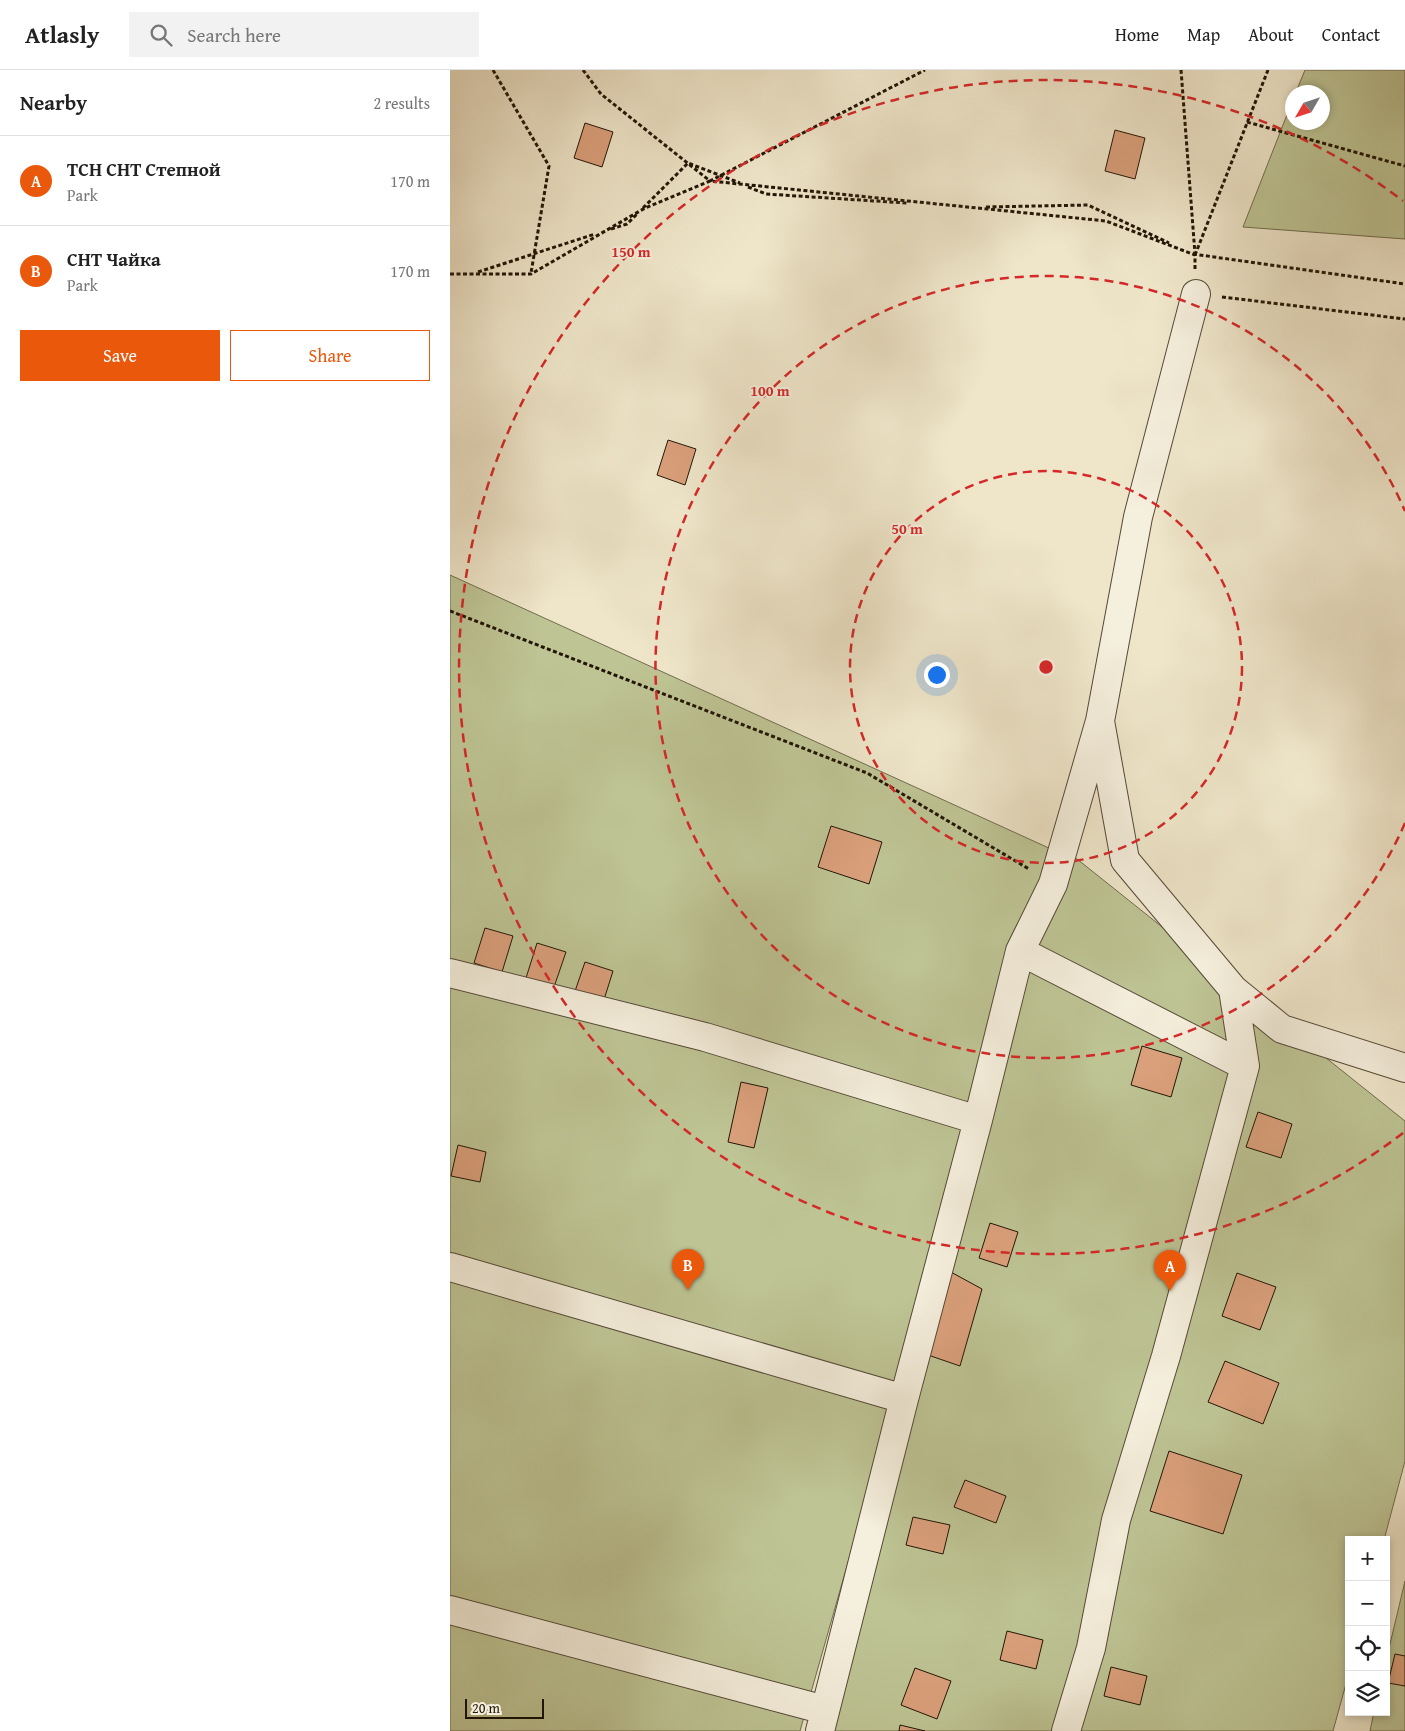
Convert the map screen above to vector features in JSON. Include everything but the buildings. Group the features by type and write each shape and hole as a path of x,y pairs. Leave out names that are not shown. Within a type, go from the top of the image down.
{"street":[{"path":"450,1610 823,1721 904,1398 978,1120 1020,951 1053,884 1100,721 1138,517 1196,294"},
{"path":"1100,721 1124,860 1233,989 1282,1030 1405,1068"},
{"path":"1020,951 1245,1066"},
{"path":"450,973 705,1037 978,1120"},
{"path":"1066,1731 1091,1648 1116,1520 1166,1356 1245,1066 1233,989"},
{"path":"450,1267 904,1398"}],"path":[{"path":"493,70 549,166 531,274"},
{"path":"583,70 601,94 710,181 1106,221 1195,255 1405,284"},
{"path":"450,273 531,274 645,208 710,181 925,70"},
{"path":"1181,70 1195,255 1196,294 1405,320"},
{"path":"1195,255 1268,70"},
{"path":"1248,122 1405,166"},
{"path":"450,273 479,272 626,224 688,163 766,194 970,207 1088,205 1195,255"},
{"path":"450,611 867,774 1053,884"}],"green space":[{"path":"1305,70 1405,70 1405,239 1243,227 1285,120 1285,130 1330,130 1330,85 1299,85"},
{"path":"450,575 1051,849 800,1731 450,1731"},
{"path":"1057,843 1405,1121 1405,1461 1385,1536 1345,1536 1345,1688 1333,1731 815,1731"},
{"path":"1405,1581 1405,1731 1370,1731 1373,1716 1390,1716 1390,1644"}],"place":[{"name":"СНТ Чайка","path":"688,1290"},
{"name":"ТСН СНТ Степной","path":"1170,1291"}]}
